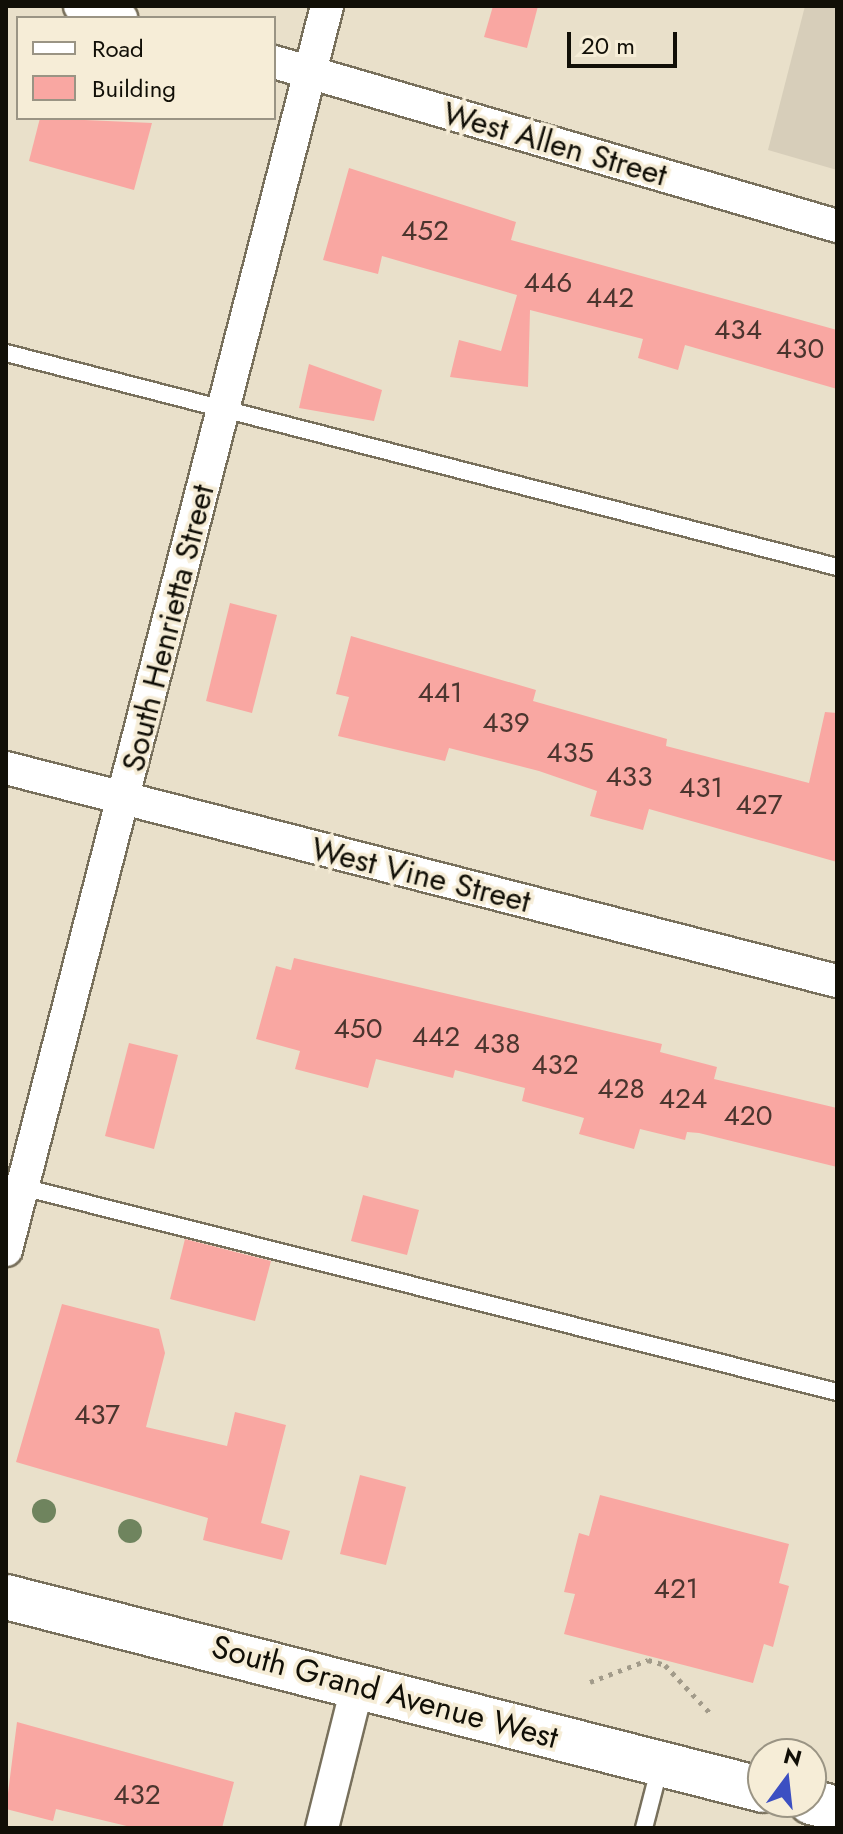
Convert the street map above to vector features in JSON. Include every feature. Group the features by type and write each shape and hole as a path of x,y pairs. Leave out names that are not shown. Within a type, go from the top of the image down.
{"main road":[{"name":"South Grand Avenue West","path":"6,1597 358,1684 747,1786"}],"street":[{"path":"80,6 114,16"},
{"name":"South Henrietta Street","path":"6,1250 14,1185 124,799 327,6"},
{"name":"West Allen Street","path":"276,63 837,226"},
{"name":"West Vine Street","path":"6,768 837,981"},
{"path":"322,1828 358,1684"}],"lane":[{"path":"6,353 837,567"},
{"path":"14,1185 837,1392"},
{"path":"644,1828 661,1764"}],"path":[{"path":"590,1682 648,1660 665,1665 710,1713"}],"shaded area":[{"path":"805,6 837,6 837,170 768,150"}],"building":[{"path":"493,6 538,6 527,48 484,37"},
{"path":"39,120 152,123 134,190 29,161"},
{"path":"349,168 516,222 511,240 837,330 837,389 685,345 678,370 638,358 643,339 530,310 528,387 450,377 459,340 501,351 517,295 382,256 378,274 323,260"},
{"path":"309,364 382,390 374,421 299,408"},
{"path":"230,603 277,615 252,713 206,701"},
{"path":"351,636 536,690 533,701 667,739 666,746 809,783 825,712 837,713 837,862 649,809 643,830 590,816 597,791 539,771 449,748 445,761 338,736 349,697 336,694"},
{"path":"294,958 662,1044 660,1052 717,1067 714,1079 837,1108 837,1167 699,1133 687,1132 685,1140 640,1129 634,1149 579,1134 584,1118 522,1101 525,1088 455,1070 453,1078 376,1059 368,1088 295,1069 300,1051 256,1039 276,966 291,970"},
{"path":"129,1043 178,1055 154,1149 105,1136"},
{"path":"363,1195 419,1210 407,1255 351,1241"},
{"path":"185,1239 271,1261 255,1321 170,1299"},
{"path":"62,1304 159,1329 165,1353 146,1427 227,1446 235,1412 286,1425 261,1523 290,1531 282,1560 203,1540 208,1518 16,1462"},
{"path":"360,1475 406,1487 386,1565 340,1554"},
{"path":"600,1495 789,1544 779,1583 789,1586 773,1647 764,1644 753,1683 564,1634 575,1594 564,1592 579,1533 589,1536"},
{"path":"17,1722 234,1782 222,1828 135,1828 56,1809 53,1821 6,1809"}]}
